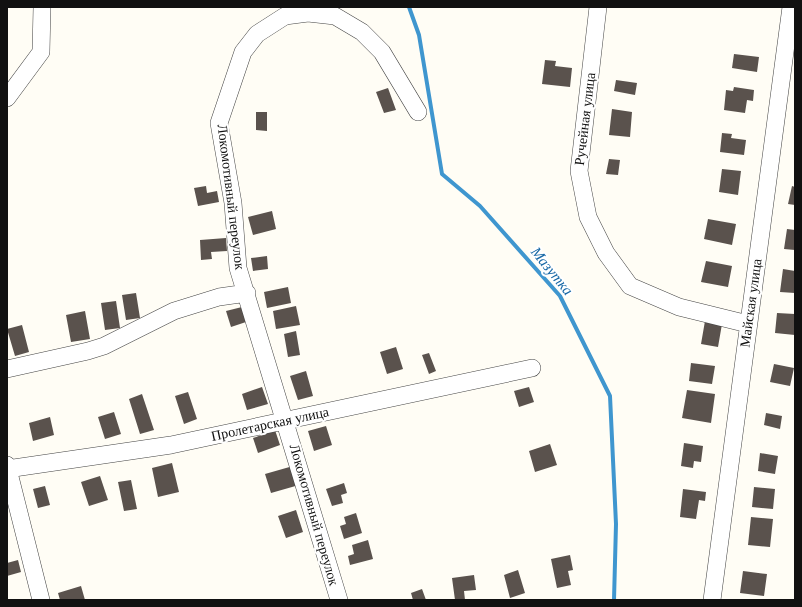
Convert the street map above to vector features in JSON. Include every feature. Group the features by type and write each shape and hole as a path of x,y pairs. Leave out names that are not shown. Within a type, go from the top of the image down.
{"street":[{"path":"7,98 41,52 42,7"},
{"name":"Ручейная улица","path":"598,7 579,171 588,217 606,253 630,286 679,307 748,324"},
{"name":"Майская улица","path":"712,600 791,7"},
{"name":"Локомотивный переулок","path":"339,600 286,420 238,268 233,203 219,123 243,52 257,34 285,16 308,13 335,16 362,32 382,52 418,112"},
{"path":"7,369 104,346 174,311 219,297 247,293"},
{"name":"Пролетарская улица","path":"7,468 171,445 532,368"},
{"path":"7,468 41,600"}],"building":[{"path":"734,54 759,57 757,72 732,68"},
{"path":"545,60 556,61 555,66 572,68 570,87 542,84"},
{"path":"616,80 637,83 635,95 614,91"},
{"path":"734,87 754,90 753,101 747,100 745,113 724,110 726,90 733,91"},
{"path":"388,88 396,110 384,113 376,92"},
{"path":"612,109 632,112 630,137 609,135"},
{"path":"256,112 267,112 267,131 256,130"},
{"path":"722,133 732,134 731,138 746,140 744,155 720,152"},
{"path":"609,159 620,160 618,175 606,174"},
{"path":"722,169 741,171 738,195 719,192"},
{"path":"206,186 207,193 217,191 219,202 198,206 194,188"},
{"path":"792,186 795,187 795,205 788,204"},
{"path":"272,211 276,229 253,235 248,217"},
{"path":"708,219 736,224 732,245 704,239"},
{"path":"787,229 795,230 795,250 784,249"},
{"path":"226,238 227,251 211,252 212,259 201,260 200,240"},
{"path":"267,256 268,269 253,271 251,258"},
{"path":"706,261 732,266 728,287 701,282"},
{"path":"783,269 795,271 795,293 780,292"},
{"path":"288,287 291,303 267,308 264,292"},
{"path":"136,293 140,318 126,320 122,295"},
{"path":"116,301 120,328 105,330 101,303"},
{"path":"296,306 300,325 276,329 273,311"},
{"path":"242,307 246,322 231,327 226,311"},
{"path":"85,311 90,339 71,342 66,315"},
{"path":"777,313 795,314 795,335 775,333"},
{"path":"705,321 722,324 718,347 701,344"},
{"path":"22,325 29,352 15,356 7,329"},
{"path":"296,331 300,355 288,357 284,334"},
{"path":"396,347 403,369 387,374 380,352"},
{"path":"429,353 436,371 429,374 422,355"},
{"path":"691,363 715,366 712,384 689,381"},
{"path":"774,364 794,368 790,386 770,382"},
{"path":"306,371 313,396 298,400 290,376"},
{"path":"262,387 268,404 247,410 242,394"},
{"path":"529,387 534,402 519,407 514,391"},
{"path":"687,390 715,394 711,423 682,418"},
{"path":"188,392 197,419 184,424 175,396"},
{"path":"142,394 154,430 140,434 129,399"},
{"path":"114,412 121,434 105,439 98,417"},
{"path":"766,413 782,416 780,429 764,425"},
{"path":"50,417 54,435 33,441 29,423"},
{"path":"326,426 332,445 314,451 308,431"},
{"path":"275,430 280,445 258,453 253,438"},
{"path":"684,443 703,446 701,462 694,461 693,468 681,466"},
{"path":"550,444 557,465 535,472 529,451"},
{"path":"760,453 778,456 775,474 758,471"},
{"path":"172,463 179,492 158,497 152,468"},
{"path":"293,466 299,485 271,493 265,474"},
{"path":"100,476 108,500 89,506 81,482"},
{"path":"131,480 137,509 124,511 118,482"},
{"path":"344,483 347,493 341,495 343,503 332,506 326,489"},
{"path":"45,486 50,505 38,508 33,489"},
{"path":"754,487 775,489 773,509 752,507"},
{"path":"683,489 706,492 705,501 699,500 696,519 680,517"},
{"path":"296,510 303,532 286,538 278,516"},
{"path":"356,513 362,533 344,539 340,526 346,524 344,517"},
{"path":"751,517 773,519 770,547 748,545"},
{"path":"368,540 373,559 350,565 348,556 354,554 352,545"},
{"path":"570,555 573,570 568,571 571,585 557,588 551,559"},
{"path":"18,560 21,572 7,576 7,563"},
{"path":"518,570 525,593 510,598 504,575"},
{"path":"743,571 767,574 764,596 740,593"},
{"path":"474,575 476,590 464,591 465,600 455,600 452,578"},
{"path":"81,586 85,600 60,600 58,593"},
{"path":"422,589 426,600 413,600 411,593"}],"waterway":[{"name":"Мазутка","path":"409,7 419,35 442,174 480,206 560,296 610,396 616,524 614,600"}]}
